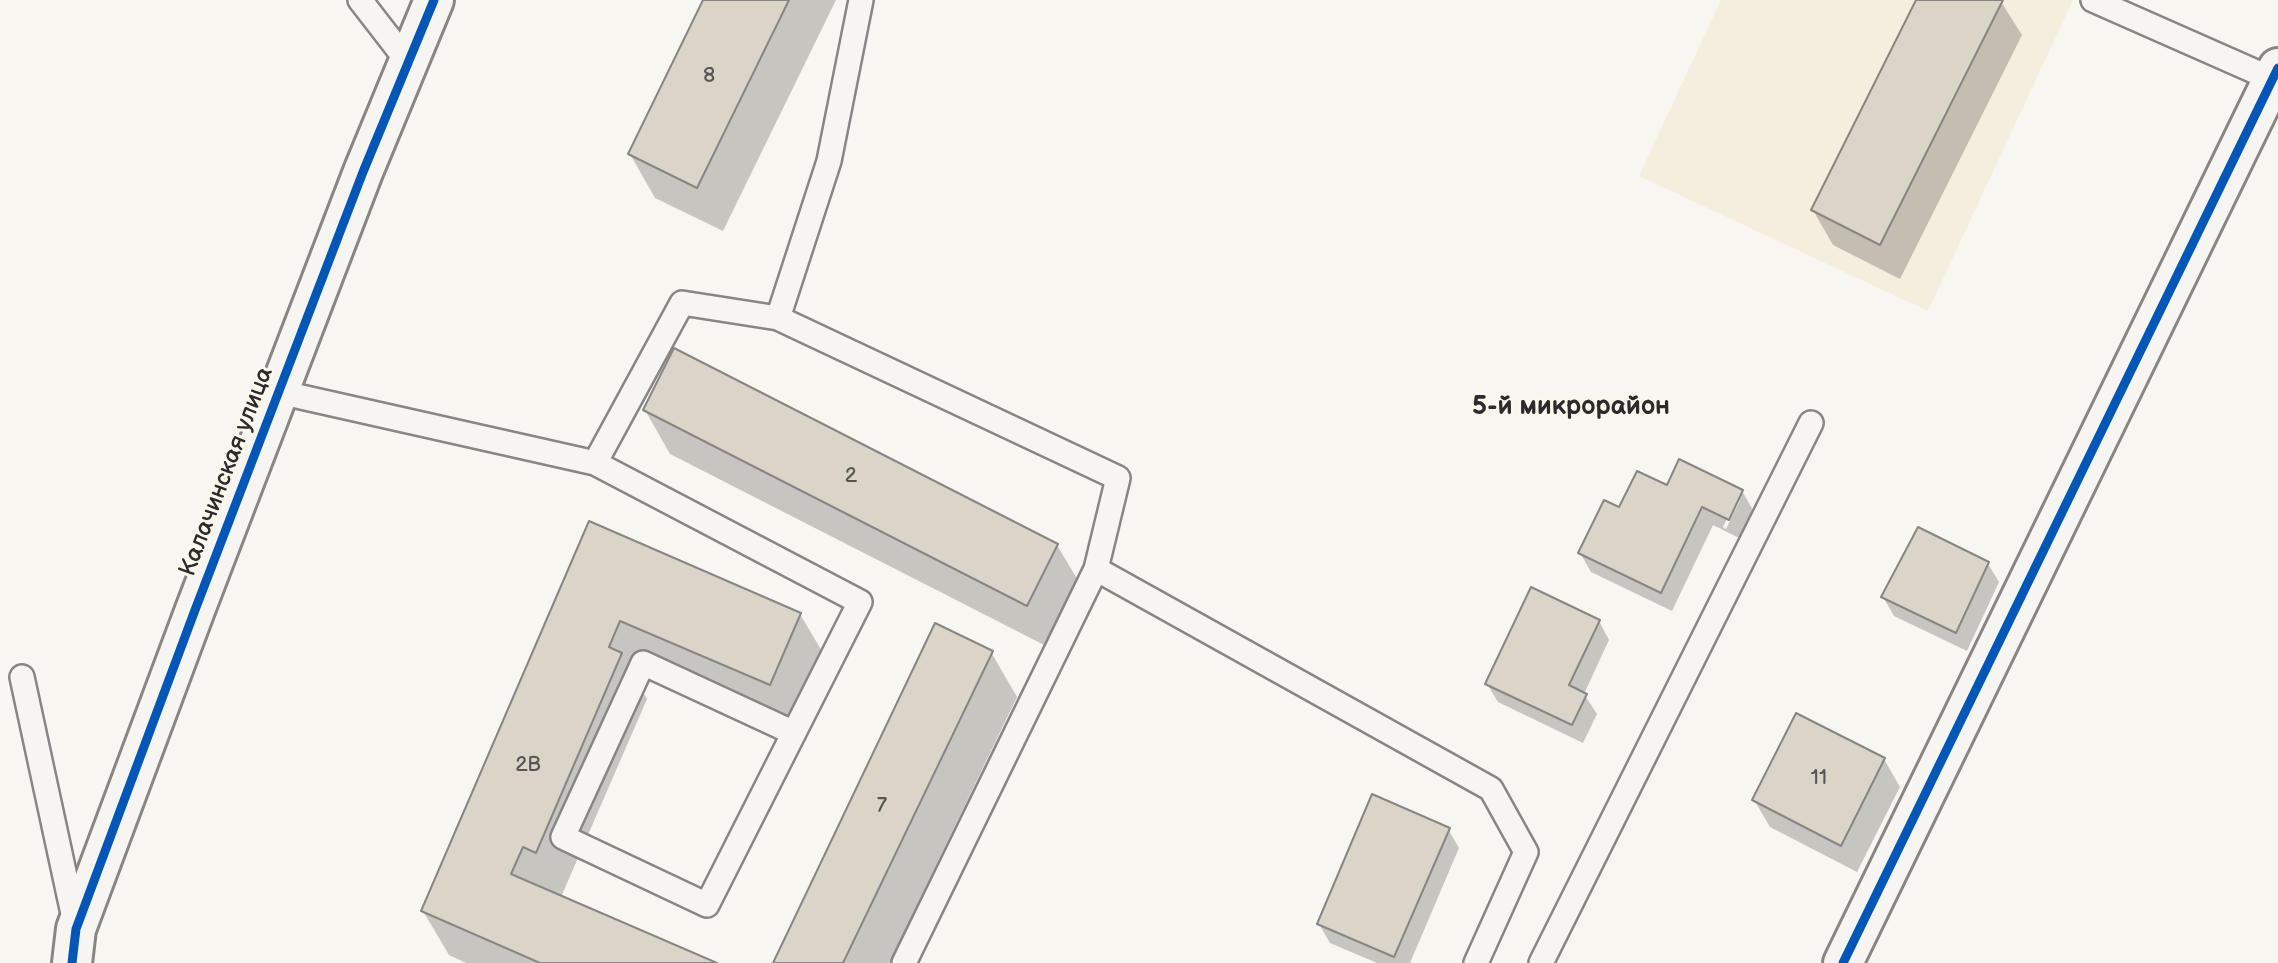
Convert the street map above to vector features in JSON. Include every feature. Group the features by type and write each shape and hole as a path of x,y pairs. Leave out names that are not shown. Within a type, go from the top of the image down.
{"street":[{"name":"Калачинская улица","path":"74,946 279,392 434,0"},
{"path":"1843,963 2275,73"}],"lane":[{"path":"360,0 408,62"},
{"path":"778,318 829,161 861,0"},
{"path":"2093,0 2275,73"},
{"path":"595,463 682,303 778,318 1118,478 1096,569 904,963"},
{"path":"279,392 595,463 860,602 794,733 707,905 563,837 643,663 794,733"},
{"path":"1541,963 1811,423"},
{"path":"1096,569 1490,789 1526,852 1476,963"},
{"path":"22,677 74,946"}],"shaded area":[{"path":"1721,0 2073,0 1928,311 1639,176"}],"building":[{"path":"703,0 789,0 697,188 628,154"},
{"path":"1916,0 2003,0 1880,245 1811,210"},
{"path":"674,348 1058,544 1027,606 643,410"},
{"path":"1679,459 1743,490 1729,520 1702,507 1661,593 1578,553 1604,500 1619,507 1637,471 1667,485"},
{"path":"589,521 801,613 770,685 620,621 609,647 622,653 536,853 523,847 511,874 717,963 540,963 421,911"},
{"path":"1918,527 1989,562 1956,633 1881,597"},
{"path":"1531,587 1600,620 1569,685 1587,694 1572,725 1485,684"},
{"path":"935,623 993,651 843,963 773,963"},
{"path":"1796,713 1885,758 1841,846 1752,800"},
{"path":"1372,794 1450,828 1394,957 1317,924"}],"cycle path":[{"path":"72,963 76,929 195,610 363,172 434,0"},
{"path":"1843,963 2278,68"}],"district":[{"name":"5-й микрорайон","path":"1571,407"}]}
